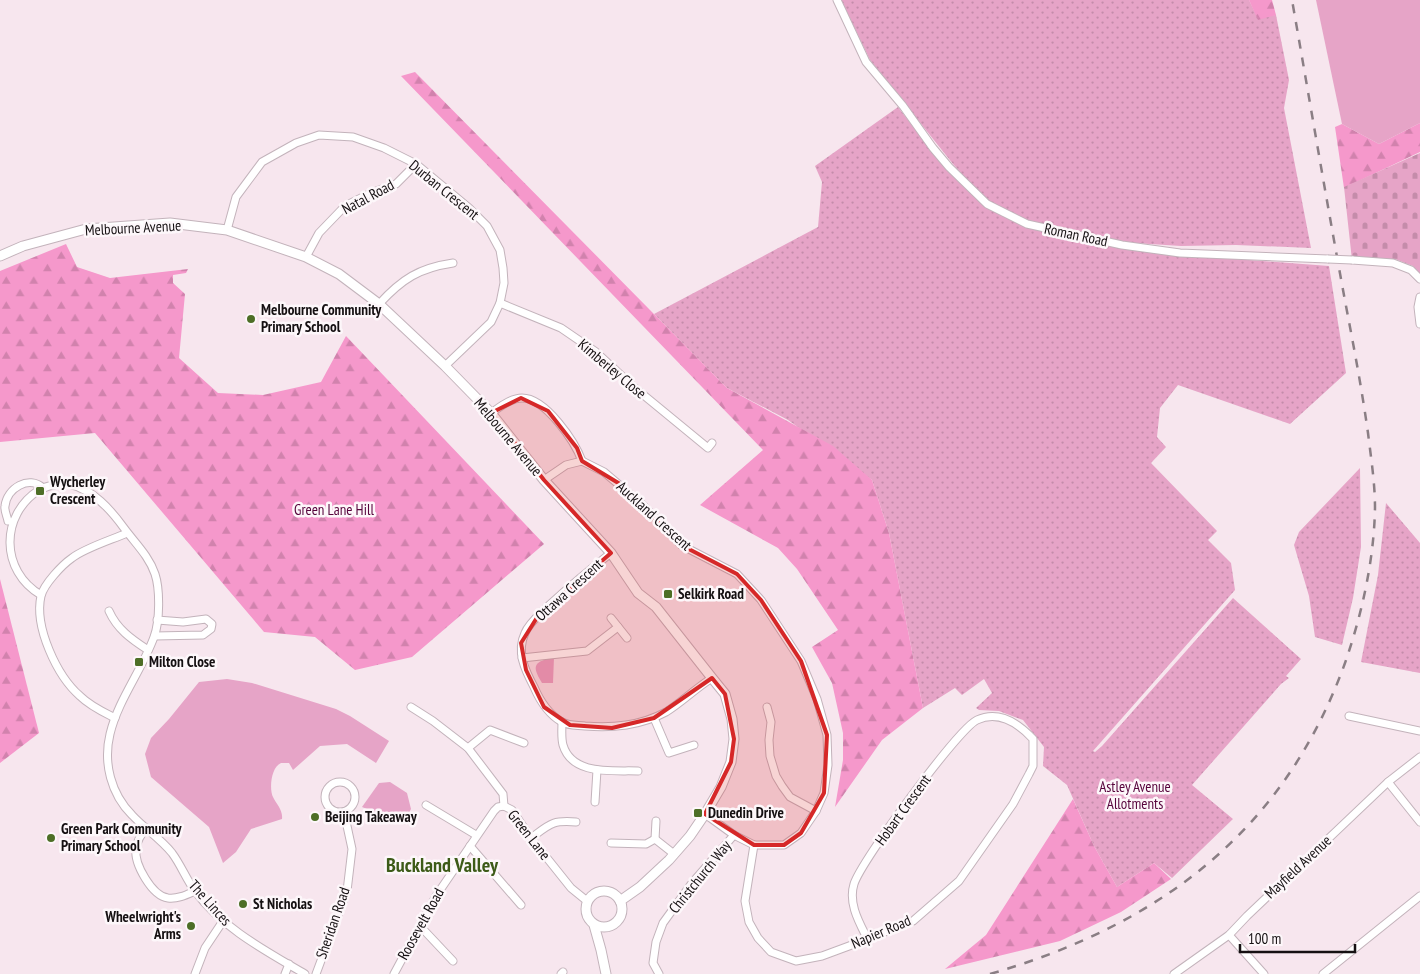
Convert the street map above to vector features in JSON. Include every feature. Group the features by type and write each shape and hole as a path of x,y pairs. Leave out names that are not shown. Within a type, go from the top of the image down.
{"street":[{"name":"Roman Road","path":"837,0 866,62 903,106 932,148 977,196 987,204 1027,224 1122,245 1189,253 1393,263 1411,270 1420,279"},
{"name":"Durban Crescent","path":"227,230 236,197 262,162 296,143 320,136 353,137 384,148 416,164 469,208 487,226 500,250 503,268 504,283 500,303 491,322 445,366"},
{"name":"Natal Road","path":"306,257 319,233 345,206 371,193 396,184 416,164"},
{"name":"Melbourne Avenue","path":"0,256 23,246 86,229 170,223 227,230 306,257 339,274 379,304 445,366 491,414 544,480 611,552 638,593 656,607 725,694 732,719 734,739 730,762 720,787 690,836 640,887 620,901"},
{"path":"379,304 394,288 410,276 424,269 452,263"},
{"path":"1420,297 1418,307 1420,324"},
{"name":"Kimberley Close","path":"500,303 561,328 596,352 635,388 708,448 712,443"},
{"path":"491,414 508,402 521,398 538,403 548,411 577,448 582,461 566,465 544,480"},
{"name":"Auckland Crescent","path":"582,461 604,472 620,484 681,545 737,574 761,600 801,661 816,699 827,735 828,765 824,794 816,811"},
{"path":"8,521 4,508 13,490 21,484 30,482 40,484 43,488 20,502 12,512 5,529 4,551 13,573 22,582 41,595"},
{"name":"The Linces","path":"43,488 68,483 81,488 105,506 144,552 155,574 159,597 155,636 115,718 110,734 107,756 114,790 132,815 172,853 195,891 223,921 305,974"},
{"path":"115,718 92,706 80,696 60,673 44,636 40,619 41,595 48,581 72,558 127,533"},
{"name":"Ottawa Crescent","path":"522,658 521,643 532,623 569,586 611,552"},
{"path":"109,612 114,622 130,638 148,650"},
{"path":"611,618 627,638"},
{"path":"155,636 203,635 211,629 212,624 206,619 183,622 157,620"},
{"path":"618,627 587,651 522,658 544,707 562,722 570,725 612,728 654,718 667,711 712,678"},
{"name":"Green Lane","path":"411,707 468,748 503,794 504,806 512,810 531,838 571,888 587,901"},
{"path":"705,814 734,835 754,845 784,845 801,833 816,811 790,798 776,776 770,756 771,722 767,707"},
{"name":"Hobart Crescent","path":"867,938 857,918 852,900 854,884 878,844 924,779 958,737 975,720 989,716 1006,718"},
{"path":"1349,716 1420,731"},
{"path":"654,718 670,753 694,745"},
{"name":"Napier Road","path":"754,845 745,901 749,922 753,930 771,952 796,961 822,956 912,921 959,881 1012,804 1033,766 1033,739 1022,727 1006,718"},
{"path":"562,722 563,746 570,757 581,767 596,770 638,771"},
{"path":"468,748 490,730 524,743"},
{"name":"Mayfield Avenue","path":"1174,974 1230,935 1247,916 1388,782 1420,757"},
{"path":"596,770 596,802"},
{"path":"1388,782 1420,822"},
{"path":"335,783 347,784 353,790 354,803 344,812 332,810 325,800 326,792 335,783"},
{"path":"426,805 476,835"},
{"name":"Roosevelt Road","path":"394,974 436,896 496,808 504,806"},
{"name":"Sheridan Road","path":"316,974 347,891 352,849 344,812"},
{"path":"531,838 548,825 558,821 576,822"},
{"path":"655,840 656,821"},
{"path":"147,828 140,836 136,850 141,870 147,880 161,895 168,898 180,897 195,891"},
{"name":"Christchurch Way","path":"659,974 653,963 656,942 663,923 692,883 734,835"},
{"path":"655,840 674,854"},
{"path":"611,843 646,844 655,840"},
{"path":"470,846 520,905"},
{"path":"601,950 607,928 617,922 622,912 617,896 607,891 595,893 587,901 585,910 586,916 594,925 606,974"},
{"path":"1323,974 1420,896"},
{"path":"195,974 205,948 223,921"},
{"path":"594,925 607,928"},
{"path":"420,926 453,961"},
{"path":"1230,935 1264,974"},
{"path":"285,974 289,964"}],"highlighted area":[{"path":"521,398 548,411 577,448 582,461 620,484 681,545 737,574 761,600 801,661 827,735 824,793 801,833 784,845 754,845 705,814 731,762 734,739 725,694 712,678 654,718 612,728 570,725 544,707 526,670 521,643 538,616 611,553 544,480 491,413"}],"green space":[{"path":"841,0 1249,0 1257,16 1276,15 1289,80 1284,108 1311,248 1236,245 1181,246 1119,242 1027,224 983,197 953,164 870,60"},
{"path":"1249,0 1272,0 1276,15 1258,20"},
{"path":"1316,0 1420,0 1420,123 1379,144 1342,124"},
{"path":"415,72 727,388 833,446 872,480 889,533 923,708 882,740 835,807 843,760 843,733 832,683 812,647 838,630 797,569 778,548 700,505 763,450 401,76"},
{"name":"Astley Avenue Allotments","path":"898,107 940,162 988,208 1029,227 1183,255 1329,266 1346,373 1290,424 1178,385 1160,408 1157,437 1166,447 1151,463 1217,531 1208,540 1231,563 1235,590 1093,751 1095,752 1102,746 1233,598 1301,659 1286,676 1289,678 1281,684 1192,785 1233,819 1172,878 1154,863 1117,887 1094,846 1067,785 1043,766 1044,747 1023,720 999,711 979,710 976,708 992,693 984,679 962,695 955,688 923,708 889,533 872,480 788,420 727,388 654,314 818,227 822,182 815,166"},
{"path":"1420,123 1420,152 1344,188 1335,127 1342,124 1379,144"},
{"path":"1420,153 1420,277 1413,266 1395,259 1352,260 1344,187"},
{"name":"Green Lane Hill","path":"66,244 77,267 110,278 188,269 186,273 173,275 173,283 185,294 179,358 218,393 263,395 321,382 346,336 544,544 412,657 355,670 315,637 264,632 95,433 0,442 0,271"},
{"path":"1360,468 1361,547 1353,598 1342,645 1315,637 1309,596 1294,545 1299,532"},
{"path":"1386,503 1420,543 1420,673 1361,662 1378,575"},
{"path":"0,579 39,733 0,763"},
{"path":"554,657 553,683 542,683 536,672 536,665"},
{"path":"227,679 252,683 336,709 389,741 376,763 347,744 320,746 293,770 289,763 278,765 273,773 271,789 273,797 281,810 282,819 251,829 236,852 223,863 209,827 151,777 145,754 151,738 199,682"},
{"path":"390,782 407,793 411,809 403,824 362,807 379,783"},
{"path":"1073,799 1094,846 1117,887 1154,863 1171,879 1121,912 1060,941 945,969 986,935"}],"railway":[{"path":"990,974 1051,954 1108,929 1161,899 1208,864 1250,823 1288,776 1319,723 1345,663 1351,644 1362,606 1370,567 1375,508 1374,480 1361,385 1292,0"}],"place":[{"name":"Melbourne Community Primary School","path":"251,319"},
{"name":"Wycherley Crescent","path":"40,491"},
{"name":"Selkirk Road","path":"668,594"},
{"name":"Milton Close","path":"139,662"},
{"name":"Dunedin Drive","path":"698,813"},
{"name":"Beijing Takeaway","path":"315,817"},
{"name":"Green Park Community Primary School","path":"51,838"},
{"name":"St Nicholas","path":"243,904"},
{"name":"Wheelwright's Arms","path":"191,926"}],"district":[{"name":"Buckland Valley","path":"442,865"}]}
